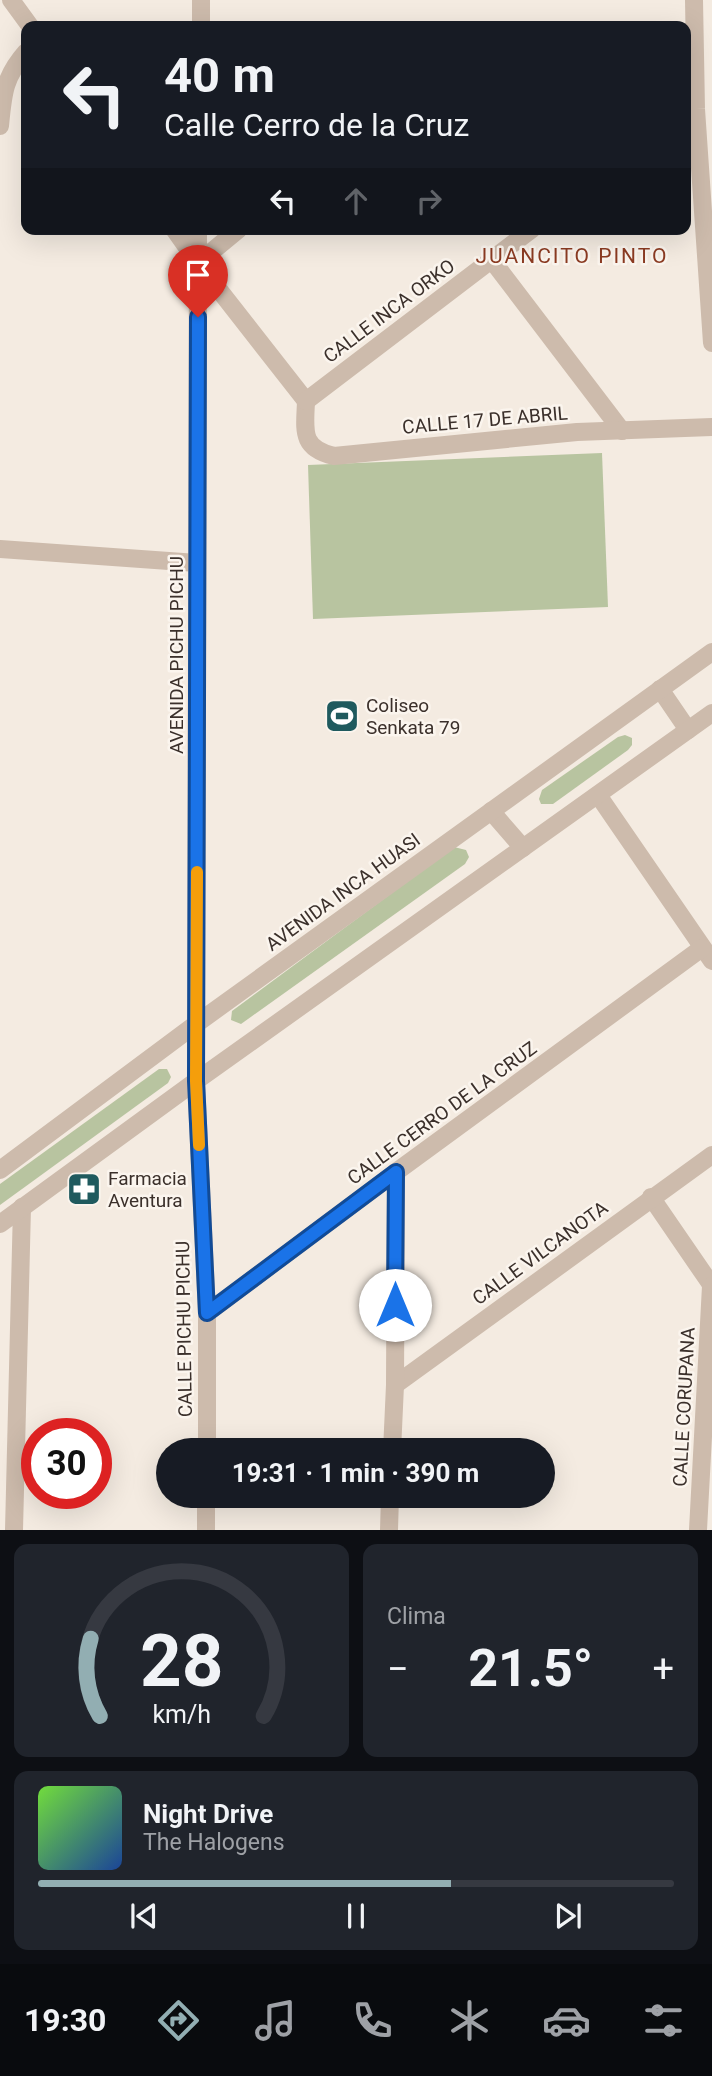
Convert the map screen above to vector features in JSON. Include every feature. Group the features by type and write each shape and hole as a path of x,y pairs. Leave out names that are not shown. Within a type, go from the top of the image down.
{"street":[{"path":"11,0 26,21"},
{"path":"201,0 201,21"},
{"path":"691,67 694,0"},
{"path":"0,126 3,91 11,72 21,59"},
{"path":"691,132 712,343"},
{"path":"178,235 306,401"},
{"name":"AVENIDA PICHU PICHU","path":"196,1081 198,235"},
{"path":"198,263 232,235"},
{"name":"CALLE INCA ORKO","path":"306,401 524,235"},
{"path":"491,259 622,431"},
{"name":"CALLE 17 DE ABRIL","path":"306,401 305,434 311,445 320,452 334,456 577,432 712,427"},
{"path":"0,549 197,564"},
{"name":"AVENIDA INCA HUASI","path":"0,1170 196,1024 712,652"},
{"path":"660,689 688,730"},
{"path":"0,1224 712,713"},
{"path":"598,795 707,954"},
{"path":"491,811 523,848"},
{"name":"CALLE CERRO DE LA CRUZ","path":"207,1313 396,1172 707,954"},
{"name":"CALLE PICHU PICHU","path":"196,1081 207,1313 206,1438"},
{"name":"CALLE VILCANOTA","path":"395,1385 712,1155"},
{"path":"393,1438 396,1172"},
{"path":"651,1197 712,1286"},
{"path":"9,1521 22,1207"},
{"name":"CALLE CORUPANA","path":"698,1530 712,1286"},
{"path":"206,1508 206,1530"},
{"path":"389,1530 390,1508"}],"green space":[{"path":"602,453 608,607 313,619 308,465"},
{"path":"625,735 632,738 632,745 628,750 553,804 541,804 539,799 542,790 618,737"},
{"path":"454,847 466,850 469,857 465,864 241,1024 231,1020 232,1011"},
{"path":"159,1069 167,1069 171,1077 168,1083 0,1205 0,1184"}],"slow traffic":[{"path":"197,872 196,1081 199,1145"}],"place":[{"name":"Coliseo Senkata 79","path":"342,716"},
{"name":"Farmacia Aventura","path":"84,1189"}],"district":[{"name":"JUANCITO PINTO","path":"572,256"}],"route":[{"path":"198,317 196,1081 207,1313 396,1172 395,1305"}]}
